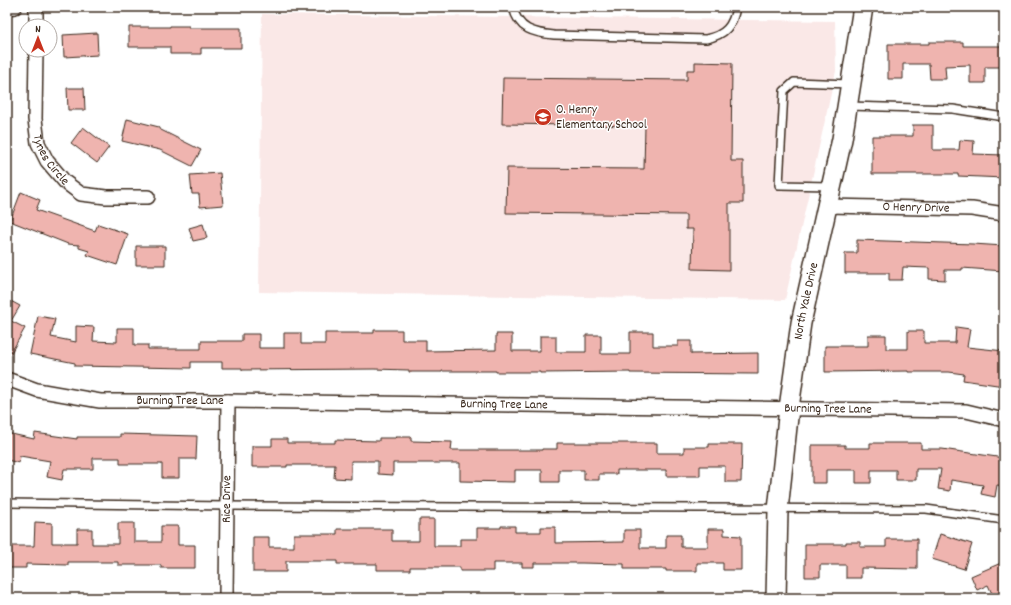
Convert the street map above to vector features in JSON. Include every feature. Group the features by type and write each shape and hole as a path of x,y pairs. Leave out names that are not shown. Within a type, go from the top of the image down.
{"street":[{"path":"7,8 15,7"},
{"path":"36,7 36,18"},
{"name":"North Yale Drive","path":"776,598 778,510 789,408 801,323 832,186 863,7"},
{"name":"Tynes Circle","path":"36,58 35,119 38,143 47,162 65,182 80,194 106,197 148,197"},
{"name":"O Henry Drive","path":"828,206 972,209 1004,214"},
{"name":"Burning Tree Lane","path":"7,379 37,390 100,401 228,401 966,411 1004,420"},
{"name":"Rice Drive","path":"226,598 228,401"}],"lane":[{"path":"513,7 518,20 526,28 538,33 554,35 706,39 717,37 727,30 734,16 736,7"},
{"path":"832,186 779,185 784,91 794,82 850,84"},
{"path":"847,106 953,109 1004,117"},
{"path":"7,503 778,510 926,509 1004,520"}],"shaded area":[{"name":"O. Henry Elementary School","path":"262,14 835,21 836,71 785,300 259,292"}],"building":[{"path":"189,26 189,28 241,28 241,48 201,48 201,54 170,54 170,47 129,47 129,27"},
{"path":"97,33 98,55 64,57 63,35"},
{"path":"929,42 963,42 963,46 1004,46 1004,67 985,67 985,83 970,83 970,65 945,66 946,79 930,79 929,64 903,64 903,79 888,79 888,44 929,44"},
{"path":"695,62 732,63 731,161 743,161 743,203 729,203 729,270 692,269 693,229 686,229 686,215 506,213 507,168 644,169 645,126 502,124 503,78 687,80 687,70 695,70"},
{"path":"67,88 84,88 85,110 68,110"},
{"path":"127,119 159,127 159,129 201,150 192,166 160,150 122,141"},
{"path":"913,125 933,125 933,150 959,150 960,140 974,141 973,154 1004,155 1004,178 958,176 958,174 872,174 872,136 913,136"},
{"path":"83,127 109,147 97,163 71,143"},
{"path":"220,173 223,205 200,207 199,194 192,194 190,175"},
{"path":"21,192 40,200 36,210 95,231 98,224 128,234 117,265 87,255 89,251 79,248 79,245 68,244 10,221"},
{"path":"203,224 207,238 193,241 189,228"},
{"path":"857,240 1004,246 1004,271 962,268 962,270 945,270 945,280 929,279 929,268 903,267 902,280 889,280 889,273 845,273 845,253 857,253"},
{"path":"136,246 165,246 165,265 136,265"},
{"path":"7,299 20,306 11,321 25,328 7,360"},
{"path":"38,316 55,319 51,337 76,342 76,326 94,327 93,341 117,342 117,328 134,328 134,345 148,345 148,349 201,349 201,341 242,341 242,334 259,334 259,348 284,348 284,333 301,333 301,344 325,344 325,333 374,333 374,330 402,330 402,340 426,340 426,351 496,350 496,334 512,334 512,351 540,351 540,336 556,336 556,352 586,352 586,335 601,335 601,354 630,354 630,332 653,332 653,346 678,346 678,341 691,341 691,354 758,353 758,374 630,372 540,373 496,371 409,372 409,370 374,369 242,370 242,368 222,368 222,362 191,362 191,368 75,366 75,363 30,354"},
{"path":"956,327 970,329 967,347 1004,351 1004,386 963,380 964,374 949,372 825,372 825,346 868,346 868,335 886,335 886,349 908,349 908,331 924,331 924,343 955,343"},
{"path":"7,433 34,439 35,433 77,439 77,437 120,437 120,434 197,436 196,459 179,459 179,478 162,478 162,464 120,464 120,458 93,458 93,469 64,469 62,480 47,477 50,461 20,456 19,463 7,460"},
{"path":"411,437 411,441 452,442 451,450 542,450 557,449 557,443 657,443 657,453 684,453 684,447 709,447 709,444 742,444 741,482 725,482 725,466 700,466 700,476 666,476 666,470 617,470 617,474 599,474 599,480 584,480 584,470 559,470 559,482 542,482 542,470 515,470 515,482 460,481 460,463 393,463 393,475 378,474 378,461 351,461 351,479 334,478 335,465 252,467 252,446 272,446 272,439 287,439 287,443 335,443 335,440 379,441 379,438"},
{"path":"870,443 921,443 921,449 942,449 1004,458 1004,486 997,485 995,497 981,494 983,485 951,480 950,491 938,489 941,469 916,469 916,480 896,480 896,470 871,470 871,483 856,483 856,470 826,470 826,483 812,483 812,445 845,445 845,448 870,448"},
{"path":"419,519 434,519 434,546 460,546 460,539 477,539 477,528 501,528 501,526 515,526 515,532 541,532 541,527 555,527 555,543 624,542 624,530 640,530 640,548 666,548 666,535 681,535 681,547 708,547 708,529 724,529 724,535 741,536 741,570 723,570 723,563 697,563 697,571 666,571 666,569 624,569 624,564 534,563 534,567 522,567 522,563 493,563 493,571 460,571 460,567 410,567 410,570 377,570 377,564 337,564 337,561 286,561 286,572 253,572 253,537 269,537 269,547 294,547 294,534 337,534 337,529 392,529 392,541 419,541"},
{"path":"35,522 52,523 52,543 77,543 77,529 92,529 92,544 118,544 118,523 134,523 134,542 161,542 161,526 178,526 178,545 195,545 195,568 161,568 161,565 118,565 118,562 68,562 68,565 26,564 26,568 7,568 7,546 34,546"},
{"path":"940,534 972,544 964,569 932,559"},
{"path":"886,539 917,539 917,569 861,568 861,578 846,578 846,565 820,565 820,577 805,577 805,544 846,544 846,542 860,542 860,547 886,547"},
{"path":"1001,563 1004,569 1004,598 994,598 988,585 977,590 971,576"}],"place":[{"name":"O. Henry Elementary School","path":"543,117"}]}
